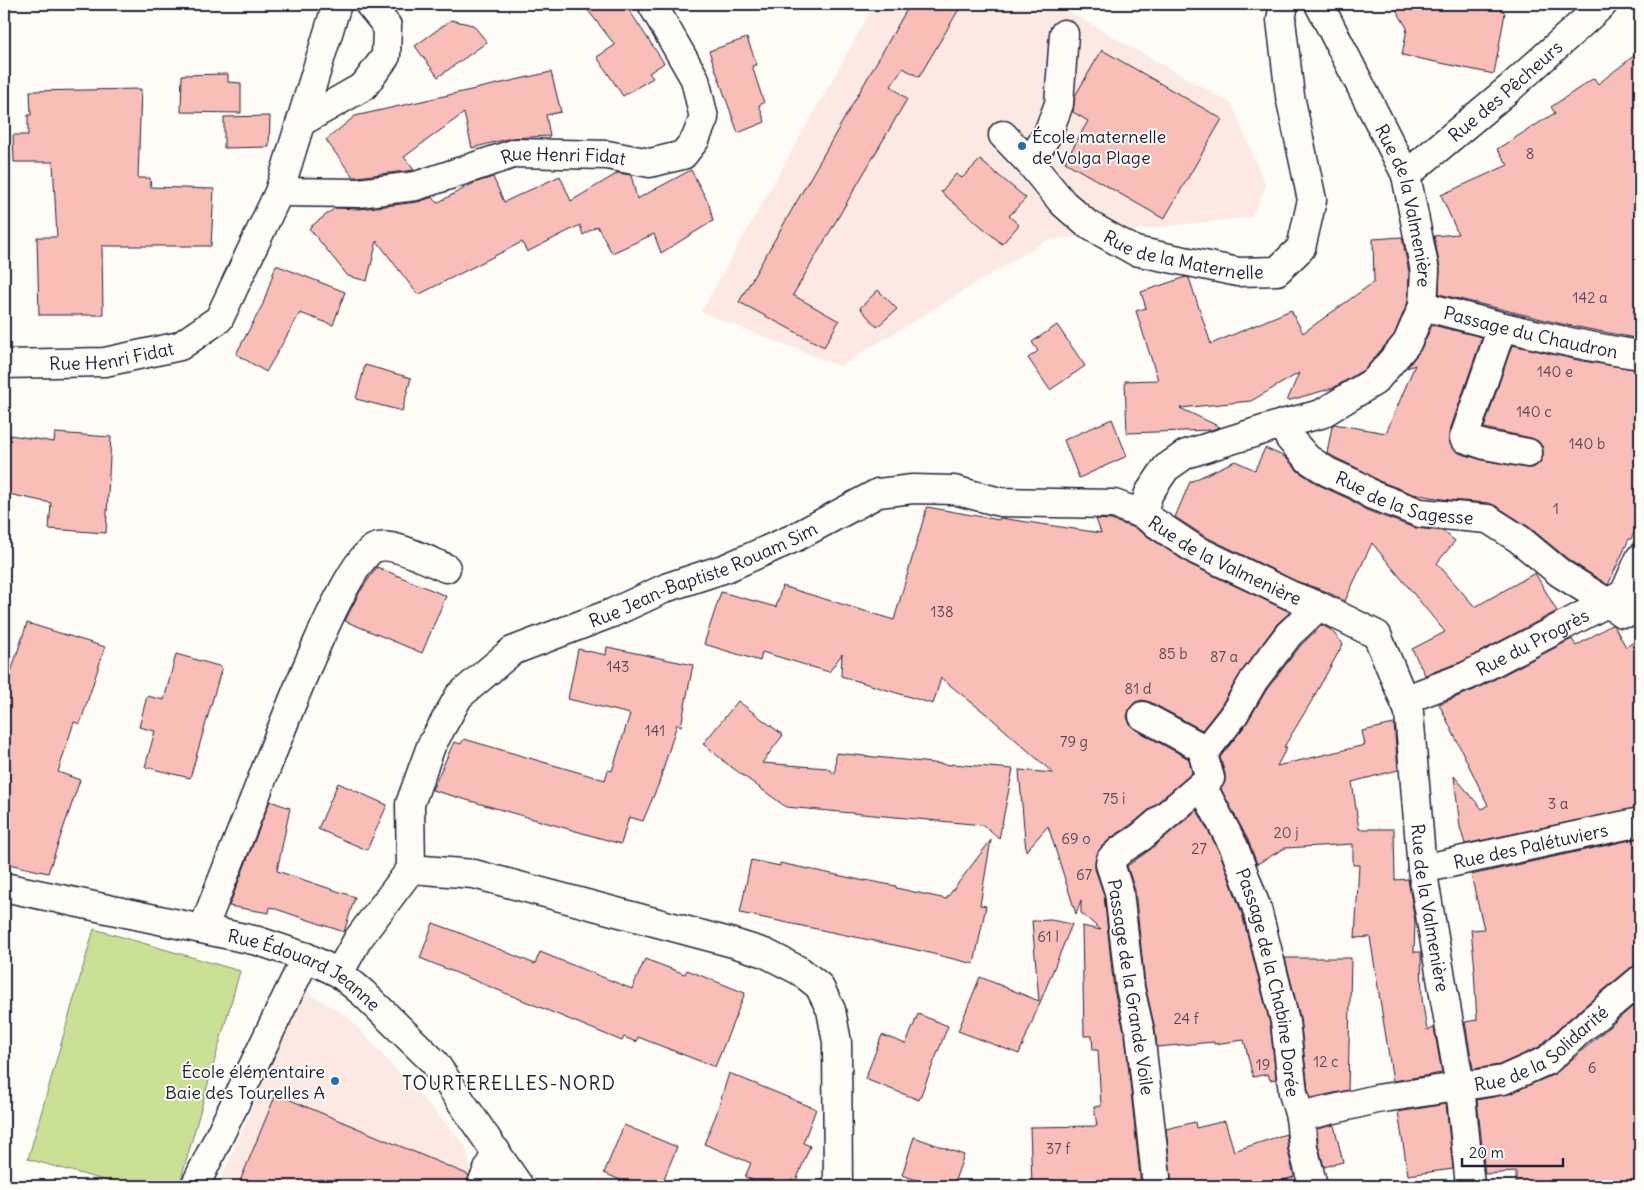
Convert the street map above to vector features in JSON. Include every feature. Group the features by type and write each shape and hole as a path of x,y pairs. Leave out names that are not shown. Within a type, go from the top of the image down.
{"street":[{"name":"Rue Henri Fidat","path":"4,364 105,362 180,346 219,319 279,192 337,4"},
{"path":"301,122 364,86 386,56 387,26 369,4"},
{"name":"Rue Henri Fidat","path":"279,192 358,193 416,186 516,153 607,155 650,163 683,155 695,140 704,118 695,79 652,4"},
{"name":"Rue de la Maternelle","path":"1003,134 1063,203 1087,224 1135,251 1238,272 1277,271 1301,248 1312,200 1290,96 1281,20 1284,4"},
{"name":"Rue de la Valmenière","path":"1319,4 1406,175 1425,271 1423,306 1407,342 1375,381 1321,414 1186,454 1166,468 1149,492 1142,514 1196,550 1377,634 1409,712 1422,869 1460,1086 1470,1186"},
{"name":"Rue des Pêcheurs","path":"1406,175 1510,88 1603,4"},
{"path":"1030,163 1048,133 1059,104 1064,34"},
{"name":"Passage du Chaudron","path":"1423,306 1593,348 1640,354"},
{"path":"1502,327 1464,438 1485,445 1528,453"},
{"name":"Rue de la Sagesse","path":"1282,424 1290,439 1308,459 1328,472 1357,485 1372,495 1420,513 1488,519 1519,539 1560,573 1622,613 1640,612"},
{"name":"Rue Jean-Baptiste Rouam Sim","path":"411,869 410,804 431,746 459,696 512,651 612,613 668,587 726,568 794,538 878,493 913,489 954,490 1000,502 1114,504 1142,514"},
{"path":"203,929 325,626 362,558 372,548 382,546 394,548 446,568"},
{"name":"Rue du Progrès","path":"1404,700 1467,676 1624,594 1640,558"},
{"path":"1200,786 1210,778 1204,758 1206,750 1233,716 1254,680 1289,634 1319,606"},
{"path":"1143,716 1206,750"},
{"name":"Passage de la Chabine Dorée","path":"1200,786 1208,797 1234,847 1257,909 1285,1021 1293,1093 1300,1117 1303,1147 1313,1186"},
{"name":"Passage de la Grande Voile","path":"1157,1186 1140,1032 1130,988 1119,892 1110,864 1111,860 1121,850 1141,837 1200,786"},
{"name":"Rue des Palétuviers","path":"1422,869 1640,822"},
{"path":"339,973 358,939 411,869 483,876 765,953 800,971 819,986 831,1010 837,1042 838,1186"},
{"name":"Rue Édouard Jeanne","path":"4,888 258,941 306,957 339,973 363,993 434,1062 520,1186"},
{"path":"195,1186 306,957"},
{"name":"Rue de la Solidarité","path":"1300,1117 1377,1099 1503,1080 1548,1060 1579,1031 1640,980"},
{"path":"481,1186 496,1150"}],"shaded area":[{"name":"École maternelle de Volga Plage","path":"875,4 1055,4 1232,104 1266,187 1251,217 1047,240 840,366 701,312"},
{"name":"École élémentaire Baie des Tourelles A","path":"303,990 348,1017 465,1145 470,1169 463,1186 218,1186"}],"green space":[{"path":"94,929 240,971 179,1186 125,1186 28,1159"}],"building":[{"path":"583,4 625,4 664,63 649,73 653,78 623,96 597,57 615,45"},
{"path":"910,4 962,4 919,77 903,68 891,86 907,99 793,295 839,321 824,347 739,302"},
{"path":"1393,4 1496,4 1505,13 1494,74 1402,55 1407,28"},
{"path":"451,20 473,25 487,42 438,77 415,46"},
{"path":"747,38 757,65 752,66 764,103 759,105 765,122 738,133 709,51"},
{"path":"1102,50 1222,119 1164,219 1065,162 1088,121 1073,112 1075,96"},
{"path":"1640,51 1640,339 1562,324 1439,294 1440,268 1434,236 1458,234 1441,195 1508,165 1497,149 1555,113 1551,107 1594,78 1598,84"},
{"path":"551,72 561,112 546,115 550,136 511,138 472,148 464,113 404,157 414,170 357,177 353,177 326,140 355,116"},
{"path":"228,74 228,82 241,83 241,113 181,112 182,75"},
{"path":"141,89 138,178 150,178 151,187 214,189 211,246 102,246 103,315 39,315 37,237 57,237 53,162 14,162 13,135 28,135 28,115 31,115 30,91"},
{"path":"270,116 269,147 224,148 224,117"},
{"path":"980,160 1026,198 1009,216 1019,225 1002,244 941,192 956,174 962,178"},
{"path":"691,170 709,204 713,221 661,253 654,234 612,253 597,226 583,235 580,225 527,252 522,242 418,295 377,241 367,281 348,276 309,228 335,208 360,209 418,202 433,197 437,203 474,183 493,177 504,202 560,176 571,201 618,173 631,175 637,199"},
{"path":"1402,237 1409,272 1408,302 1394,335 1365,369 1333,388 1287,401 1299,373 1251,401 1180,408 1220,427 1211,430 1127,433 1125,381 1158,380 1136,311 1146,308 1141,292 1186,277 1189,278 1211,344 1291,310 1303,333 1374,282 1373,239"},
{"path":"276,265 345,292 333,325 300,313 266,372 236,354 263,304"},
{"path":"878,290 897,309 877,327 860,308"},
{"path":"1057,325 1085,366 1050,390 1028,358 1038,351 1032,342"},
{"path":"1432,325 1482,337 1449,433 1449,441 1452,448 1459,453 1482,460 1533,468 1540,463 1543,456 1543,447 1538,441 1484,428 1512,345 1582,361 1640,370 1640,520 1608,585 1569,560 1529,527 1496,506 1489,503 1449,500 1413,494 1379,481 1327,453 1334,424 1386,433 1415,365 1407,368 1421,349"},
{"path":"365,365 411,378 402,411 356,399"},
{"path":"1112,419 1127,456 1079,478 1064,440"},
{"path":"55,433 111,437 106,533 49,529 51,503 4,493 4,434 54,442"},
{"path":"1265,448 1285,457 1299,472 1319,485 1349,499 1366,510 1415,528 1443,531 1455,541 1437,563 1475,607 1535,573 1557,611 1461,662 1425,675 1412,649 1445,632 1372,543 1345,601 1325,591 1296,581 1204,536 1175,517 1190,482 1235,461 1255,470"},
{"path":"927,507 999,520 1000,518 1101,533 1096,519 1111,520 1135,528 1189,564 1290,612 1277,624 1202,730 1150,702 1142,700 1135,702 1129,709 1127,717 1130,725 1189,759 1192,773 1132,824 1112,837 1101,847 1095,861 1095,869 1104,895 1114,990 1125,1035 1141,1186 1032,1186 1030,1127 1097,1126 1094,1107 1101,1106 1098,1050 1093,1050 1092,1036 1084,1036 1082,926 1101,930 1081,913 1081,900 1076,914 1048,826 1026,851 1019,770 1053,773 990,717 941,678 933,704 841,676 842,654 829,672 762,652 760,661 704,644 721,592 776,607 782,586 894,620"},
{"path":"377,567 446,596 422,653 345,621 359,593"},
{"path":"27,623 105,647 80,724 74,722 58,772 80,780 48,873 4,863 4,693"},
{"path":"1322,625 1331,630 1343,644 1284,747 1287,747 1277,766 1365,745 1362,731 1394,724 1398,770 1352,782 1359,829 1394,829 1395,880 1408,879 1415,921 1414,952 1421,952 1422,999 1427,1030 1434,1028 1442,1073 1393,1081 1370,937 1355,938 1359,865 1353,865 1353,844 1285,848 1257,864 1248,840 1221,789 1225,782 1225,774 1220,757 1245,726 1267,689 1301,645"},
{"path":"1611,625 1614,626 1626,647 1640,638 1640,807 1465,844 1460,827 1454,776 1482,809 1488,805 1439,704 1474,690 1572,639 1576,646"},
{"path":"607,647 693,665 681,726 677,724 659,783 643,821 629,817 621,844 432,790 454,742 461,744 464,739 605,780 608,770 612,771 630,714 568,699 578,649 606,655"},
{"path":"176,654 222,667 190,778 145,767 155,731 139,727 147,696 164,700"},
{"path":"738,701 783,735 762,763 827,768 835,774 836,753 952,765 1013,769 999,839 983,825 786,807 703,744"},
{"path":"338,783 387,805 367,850 318,829"},
{"path":"270,801 290,808 277,871 355,897 344,932 270,907 269,913 229,906"},
{"path":"1197,810 1220,853 1242,914 1270,1024 1276,1079 1270,1080 1268,1074 1253,1077 1244,1040 1214,1044 1214,1042 1157,1047 1145,985 1135,890 1127,866 1151,849"},
{"path":"1640,838 1640,965 1630,968 1539,1047 1499,1065 1473,1069 1465,1022 1477,1020 1471,930 1484,929 1471,875"},
{"path":"991,840 980,905 986,906 974,964 913,949 740,913 751,860 780,866 780,863 896,886 896,888 946,899"},
{"path":"1051,920 1072,924 1019,1054 958,1031 980,977 1039,1001 1032,921"},
{"path":"433,923 535,964 540,952 632,989 645,959 685,974 687,970 745,993 715,1067 638,1037 636,1042 624,1037 622,1041 420,958"},
{"path":"1285,958 1351,958 1348,1090 1311,1098 1308,1090 1300,1017"},
{"path":"1640,1000 1640,1186 1516,1186 1516,1172 1485,1174 1477,1100 1509,1094 1555,1074"},
{"path":"918,1014 948,1026 919,1100 865,1079 882,1035 906,1044"},
{"path":"729,1073 816,1109 803,1143 810,1146 796,1181 791,1179 788,1186 766,1186 745,1177 751,1163 704,1144 716,1115"},
{"path":"276,1094 469,1175 466,1186 238,1186"},
{"path":"1446,1104 1453,1169 1408,1175 1398,1112"},
{"path":"1225,1121 1234,1151 1286,1134 1294,1177 1262,1186 1172,1186 1166,1129 1195,1122 1196,1128"},
{"path":"624,1125 677,1147 661,1186 634,1186 604,1173"},
{"path":"1334,1125 1343,1162 1324,1167 1318,1144 1317,1129"},
{"path":"914,1137 964,1155 953,1186 934,1186 902,1175"}],"place":[{"name":"École maternelle de Volga Plage","path":"1022,146"},
{"name":"École élémentaire Baie des Tourelles A","path":"335,1081"}],"district":[{"name":"TOURTERELLES-NORD","path":"509,1083"}]}
